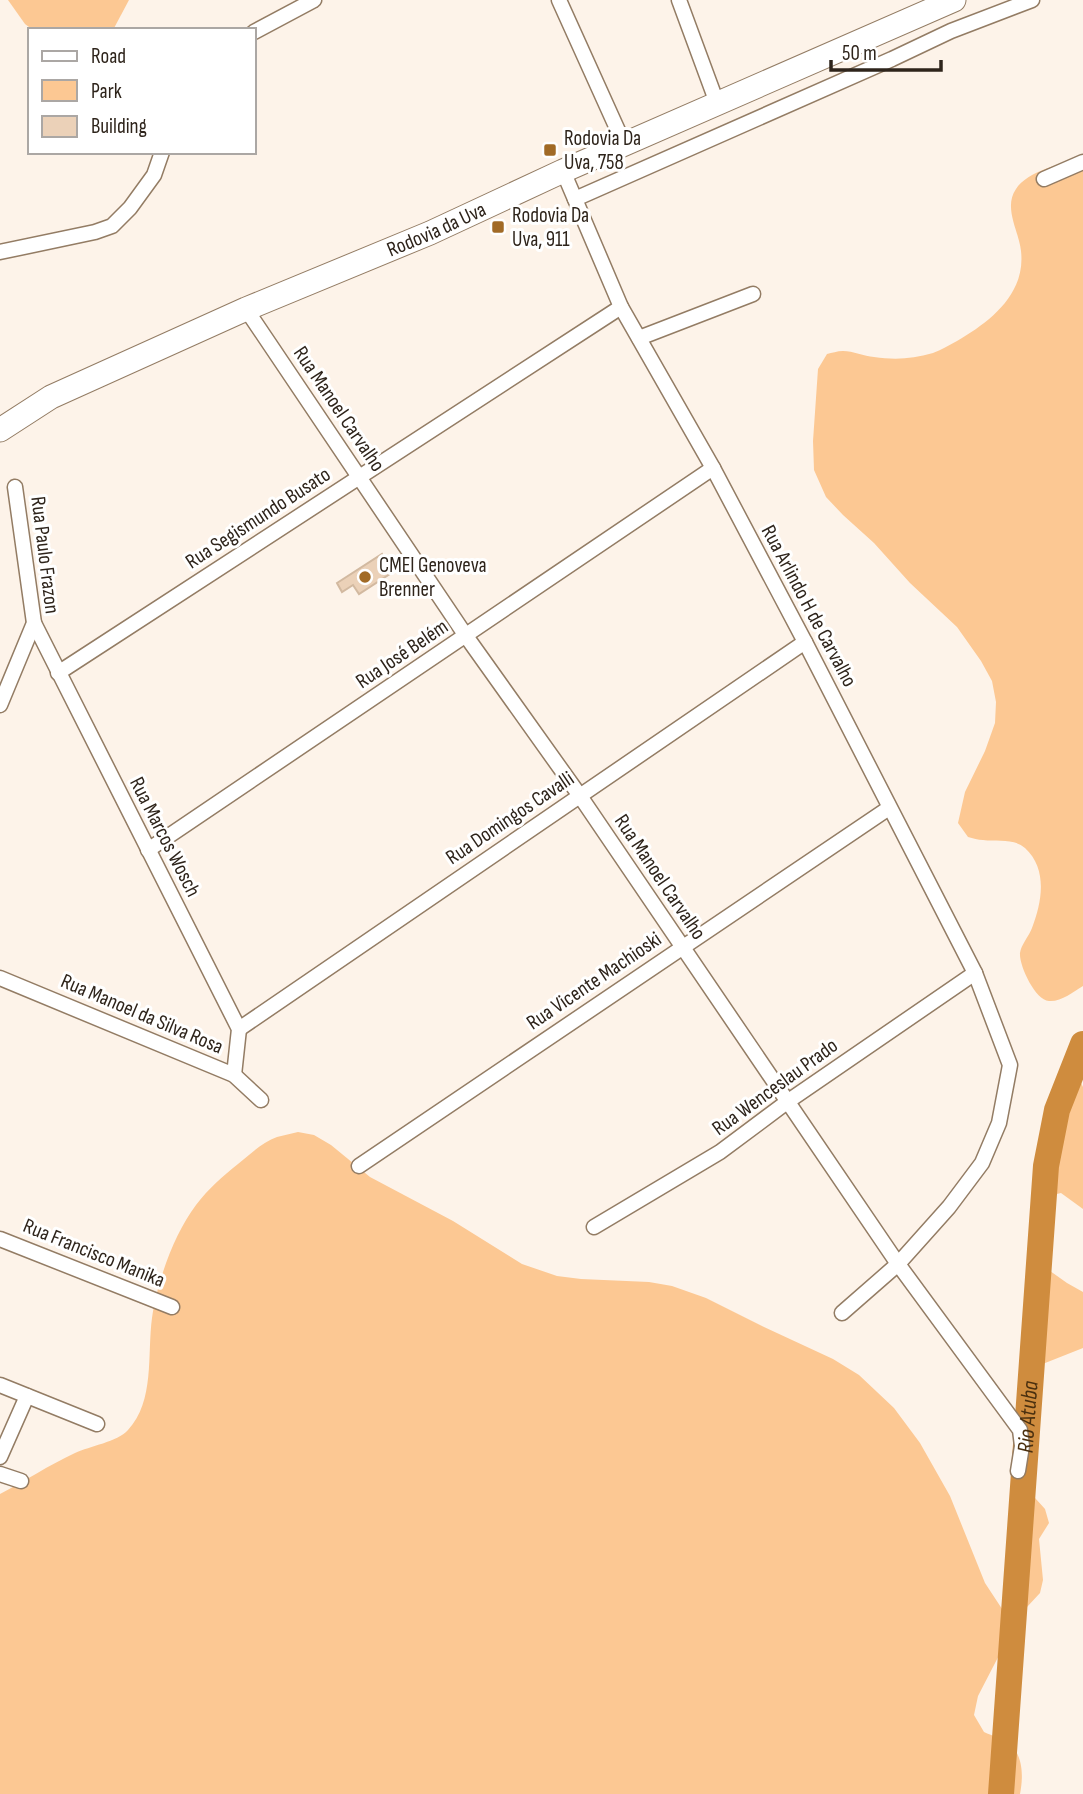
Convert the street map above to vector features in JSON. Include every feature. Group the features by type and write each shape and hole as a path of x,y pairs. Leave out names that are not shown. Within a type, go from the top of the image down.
{"highway":[{"name":"Rodovia da Uva","path":"0,430 51,397 246,309 430,233 563,171 954,0"}],"street":[{"path":"256,31 314,0"},
{"path":"559,0 624,144"},
{"path":"679,0 717,103"},
{"path":"575,199 951,31 1032,0"},
{"path":"0,252 112,226 130,208 154,175 161,154"},
{"path":"1044,179 1083,162"},
{"name":"Rua Arlindo H de Carvalho","path":"563,171 621,307 713,468 975,973 1010,1065 999,1123 982,1163 949,1208 898,1264"},
{"path":"639,338 753,294"},
{"name":"Rua Segismundo Busato","path":"58,673 621,307"},
{"name":"Rua Manoel Carvalho","path":"246,309 466,636 580,796 898,1264 1020,1430 1023,1446 1018,1471"},
{"name":"Rua José Belém","path":"148,850 713,468"},
{"name":"Rua Paulo Frazon","path":"0,705 34,623 15,487"},
{"name":"Rua Marcos Wosch","path":"34,623 239,1029"},
{"name":"Rua Domingos Cavalli","path":"239,1029 805,642"},
{"name":"Rua Vicente Machioski","path":"359,1166 889,808"},
{"name":"Rua Wenceslau Prado","path":"594,1227 720,1152 787,1102 975,973"},
{"name":"Rua Manoel da Silva Rosa","path":"0,978 234,1074 261,1100"},
{"path":"234,1074 239,1029"},
{"name":"Rua Francisco Manika","path":"0,1239 172,1307"},
{"path":"842,1313 898,1264"},
{"path":"0,1385 97,1424"},
{"path":"0,1457 27,1396"},
{"path":"0,1474 21,1481"}],"green space":[{"path":"8,0 129,0 114,28 30,28"},
{"path":"1083,157 1083,986 1062,998 1049,1001 1033,989 1020,958 1040,897 1040,876 1032,856 1021,845 1011,842 968,837 958,823 965,792 995,723 996,702 992,681 957,627 826,497 814,470 813,441 818,369 827,354 843,351 882,358 918,357 942,349 982,325 1003,305 1018,281 1021,251 1011,212 1012,196 1016,189 1028,177"},
{"path":"1076,1072 1083,1087 1083,1209 1061,1193 1040,1198 1044,1157 1050,1135"},
{"path":"298,1132 314,1135 331,1145 370,1177 453,1221 522,1264 557,1276 672,1286 706,1298 833,1359 859,1375 894,1408 920,1443 950,1496 985,1583 1008,1618 1020,1619 978,1696 974,1715 984,1732 1007,1742 1015,1749 1021,1768 1020,1794 0,1794 0,1494 81,1450 110,1441 128,1430 137,1418 146,1391 152,1318 158,1289 174,1244 188,1217 211,1188 257,1149 277,1137"},
{"path":"1036,1261 1083,1292 1083,1348 1030,1369"},
{"path":"1026,1488 1045,1509 1049,1523 1039,1539 1043,1580 1040,1593 1020,1618 1023,1607"}],"building":[{"path":"382,554 393,572 359,594 353,585 342,592 337,583"}],"waterway":[{"name":"Rio Atuba","path":"1001,1794 1046,1166 1057,1110 1083,1044"}],"place":[{"name":"Rodovia Da Uva, 758","path":"550,150"},
{"name":"Rodovia Da Uva, 911","path":"498,227"},
{"name":"CMEI Genoveva Brenner","path":"365,577"}]}
